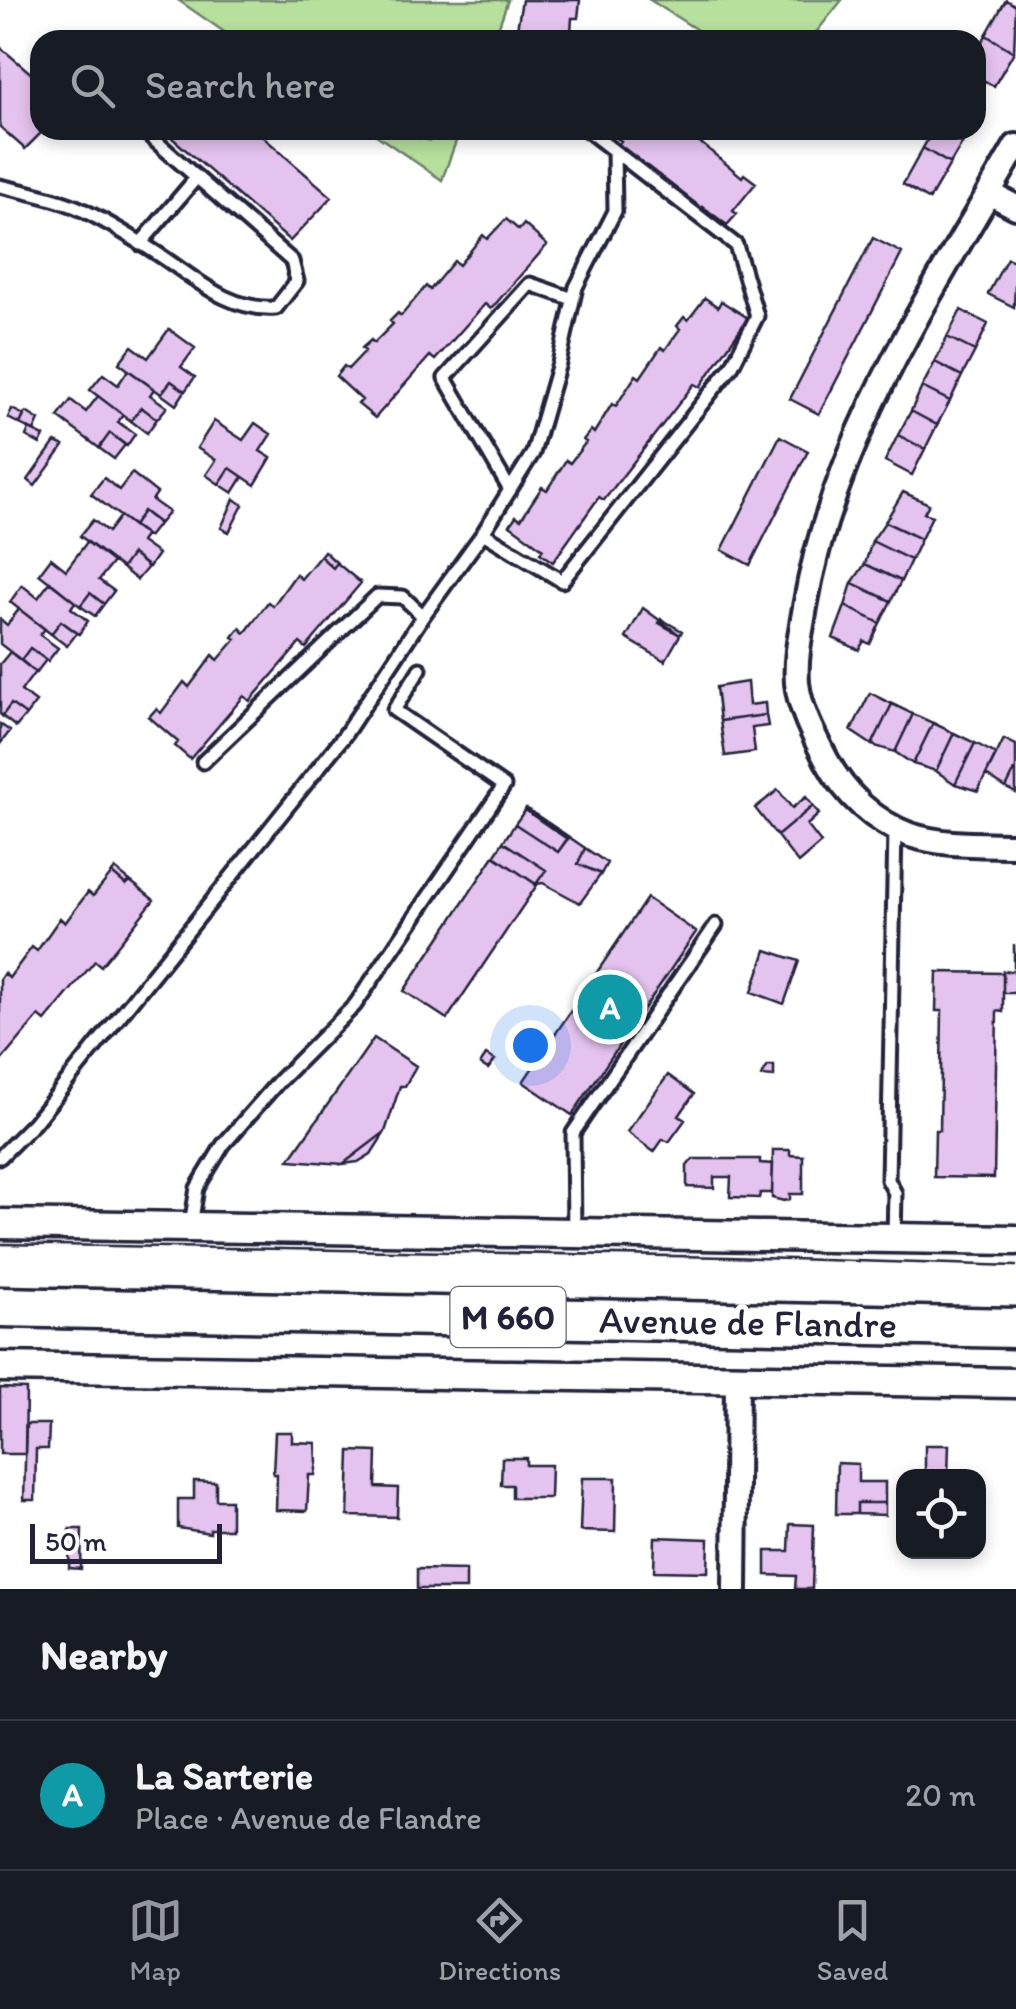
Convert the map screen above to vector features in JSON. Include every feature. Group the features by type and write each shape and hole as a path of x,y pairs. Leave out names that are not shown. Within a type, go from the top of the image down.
{"main road":[{"name":"Avenue de Flandre","path":"0,1283 1016,1304"},
{"name":"Avenue de Flandre","path":"0,1306 1016,1328"}],"street":[{"path":"1016,146 874,400 844,465 810,574 798,650 802,705 831,768 858,802 896,828 928,840 1016,845"},
{"path":"989,193 1016,207"},
{"path":"0,1224 1016,1240"},
{"name":"Avenue de Flandre","path":"0,1367 1016,1383"},
{"path":"734,1589 738,1379"}],"lane":[{"path":"0,186 75,206 237,304 276,308 297,281 292,262 153,140"},
{"path":"483,533 562,582 732,366 757,316 736,246 600,140"},
{"path":"0,1157 47,1108 344,736 533,453 560,364 576,287 615,211 614,151"},
{"path":"140,244 197,178"},
{"path":"510,490 445,378 530,284 573,299"},
{"path":"203,762 378,596 404,597 423,616"},
{"path":"191,1229 197,1188 222,1144 355,1005 504,786 394,710 420,669"},
{"path":"894,1238 895,1192 888,1180 896,828"},
{"path":"574,1234 573,1134 716,925"}],"green space":[{"path":"178,0 508,0 498,30 222,30"},
{"path":"650,0 842,0 818,30 697,30"},
{"path":"384,140 456,140 442,180"}],"building":[{"path":"522,0 580,0 578,18 572,18 571,30 513,30 517,29"},
{"path":"1006,0 1016,6 1014,52 986,35"},
{"path":"986,35 1014,52 994,86 986,82"},
{"path":"0,47 30,72 30,140 34,140 25,149 0,127"},
{"path":"174,140 266,140 332,197 290,241"},
{"path":"697,140 742,177 744,174 756,183 733,211 737,214 727,225 703,207 699,212 615,148 621,141"},
{"path":"927,140 964,140 950,164 923,148"},
{"path":"923,148 950,164 929,200 903,184"},
{"path":"506,219 519,230 524,224 547,245 491,309 485,304 435,360 430,356 375,418 336,376 365,351 362,348 371,340 374,343 393,324 390,321 398,313 401,316 426,286 430,290 454,261 459,265 483,235 487,239"},
{"path":"873,238 902,253 819,414 790,399"},
{"path":"1007,258 1016,262 1014,307 988,294"},
{"path":"705,298 718,307 721,301 748,318 700,387 694,384 604,500 599,497 553,562 540,553 543,549 510,525 516,516 521,519 542,487 547,490 566,460 570,463 591,430 594,433 612,404 616,406 636,375 640,378 661,347 665,350 684,317 688,320"},
{"path":"961,310 988,324 975,351 947,337"},
{"path":"169,329 195,348 181,367 195,377 185,391 171,381 161,394 119,363 132,346 148,358"},
{"path":"947,337 975,351 962,376 935,362"},
{"path":"935,362 962,376 950,401 922,387"},
{"path":"128,370 154,389 150,395 167,407 157,419 141,407 131,421 90,390 103,374 118,385"},
{"path":"171,381 185,391 176,405 161,394"},
{"path":"922,387 950,401 937,425 911,411"},
{"path":"98,396 123,415 118,422 135,434 127,446 110,433 99,448 58,417 71,400 86,412"},
{"path":"141,407 157,419 147,433 131,421"},
{"path":"12,409 24,415 20,424 8,418"},
{"path":"911,411 937,425 925,449 898,435"},
{"path":"26,412 39,420 34,431 20,424"},
{"path":"214,421 243,440 255,423 271,434 260,451 271,458 255,485 230,468 219,484 206,475 216,460 197,448"},
{"path":"29,429 44,436 40,444 26,436"},
{"path":"110,433 125,445 114,459 99,448"},
{"path":"898,435 925,449 912,475 885,461"},
{"path":"780,436 808,451 750,565 722,550"},
{"path":"55,442 64,446 35,486 28,480"},
{"path":"230,468 243,477 233,493 219,484"},
{"path":"132,473 157,493 152,500 169,512 159,524 143,511 133,526 91,494 104,478 119,490"},
{"path":"903,492 929,504 924,513 932,516 921,539 885,522"},
{"path":"234,499 243,505 229,532 221,528"},
{"path":"143,511 159,523 148,537 133,526"},
{"path":"120,516 146,535 141,542 158,554 149,567 132,554 122,568 80,536 93,520 108,532"},
{"path":"885,522 921,539 911,560 872,541"},
{"path":"872,541 911,560 901,581 865,564"},
{"path":"87,542 113,562 99,580 114,591 104,604 90,593 80,606 39,574 51,558 66,570"},
{"path":"324,551 337,563 333,568 320,556"},
{"path":"132,554 148,567 137,580 122,568"},
{"path":"320,556 333,568 337,563 361,583 306,648 300,643 250,701 244,696 190,759 175,746 178,742 149,717 156,709 161,713 184,682 189,687 213,655 218,660 240,628 245,633 268,602 273,606 296,574 301,579"},
{"path":"865,564 901,581 891,601 852,583"},
{"path":"50,582 75,602 71,608 88,621 79,634 61,621 51,634 10,602 22,585 38,598"},
{"path":"852,583 891,601 880,623 845,606"},
{"path":"90,593 104,604 95,616 80,606"},
{"path":"845,606 880,623 870,644 864,641 859,650 833,638"},
{"path":"643,608 680,635 665,661 626,638"},
{"path":"19,609 45,629 40,635 58,648 48,661 30,648 21,660 0,644 0,619 7,625"},
{"path":"661,619 682,631 680,635 659,623"},
{"path":"61,621 77,633 67,646 51,634"},
{"path":"30,648 46,660 36,673 21,660"},
{"path":"10,652 35,672 21,691 36,702 26,715 11,704 0,714 0,664"},
{"path":"747,682 749,705 765,703 766,715 720,721 716,687"},
{"path":"870,693 892,704 872,745 851,731"},
{"path":"11,704 26,715 16,727 2,716"},
{"path":"892,704 913,714 895,752 872,745"},
{"path":"913,714 933,723 913,764 895,752"},
{"path":"766,715 768,726 752,728 755,752 725,756 720,721"},
{"path":"933,723 954,733 936,771 913,764"},
{"path":"0,724 10,731 0,744"},
{"path":"954,733 975,743 955,784 936,771"},
{"path":"1004,739 1016,745 1016,768 1006,788 986,775"},
{"path":"975,743 996,754 978,791 955,784"},
{"path":"1016,768 1016,793 1006,788"},
{"path":"778,790 792,808 806,797 813,806 777,836 755,808"},
{"path":"813,806 819,814 807,825 821,843 798,863 777,836"},
{"path":"525,810 569,837 568,839"},
{"path":"525,810 567,839 558,852 515,824"},
{"path":"515,824 558,852 569,837 585,848 578,864 601,874 580,903 543,883 536,884 546,870 503,842"},
{"path":"503,842 546,870 536,884 494,856"},
{"path":"585,848 607,863 601,874 578,864"},
{"path":"494,856 537,885 447,1019 404,991"},
{"path":"115,869 130,881 126,885 112,873"},
{"path":"112,873 126,885 130,881 154,900 101,966 95,961 45,1021 39,1016 0,1062 0,979 4,973 9,978 32,947 37,951 60,918 65,923 88,892 93,896"},
{"path":"647,898 696,932 572,1115 523,1082"},
{"path":"1014,944 1016,993 1003,993 1003,971 1014,971"},
{"path":"766,950 799,961 784,1004 752,992"},
{"path":"937,972 1003,973 1003,1012 997,1011 994,1178 934,1177 935,1130 940,1130 942,1011 936,1011"},
{"path":"374,1038 416,1066 405,1086 400,1086 385,1132 343,1164 289,1160"},
{"path":"486,1055 495,1060 488,1069 480,1064"},
{"path":"768,1066 774,1066 774,1077 761,1076"},
{"path":"668,1075 694,1094 679,1116 685,1120 669,1142 663,1139 654,1152 627,1132"},
{"path":"385,1132 371,1154 358,1162 343,1164"},
{"path":"773,1150 790,1150 790,1155 803,1156 803,1194 790,1194 790,1199 784,1201 772,1198"},
{"path":"693,1159 760,1159 760,1163 773,1164 772,1193 760,1193 759,1198 730,1197 731,1177 714,1177 714,1188 687,1187 687,1166"},
{"path":"0,1388 26,1389 25,1454 0,1454"},
{"path":"26,1424 49,1424 48,1449 36,1449 35,1500 24,1500"},
{"path":"275,1432 292,1432 292,1442 316,1443 317,1462 315,1475 309,1475 307,1511 276,1510"},
{"path":"925,1445 949,1445 948,1469 925,1469"},
{"path":"350,1451 377,1452 376,1487 398,1488 397,1517 348,1516"},
{"path":"502,1458 526,1458 526,1465 551,1465 550,1498 512,1498 512,1485 501,1485"},
{"path":"837,1463 858,1464 858,1482 885,1482 885,1503 857,1503 857,1514 836,1514"},
{"path":"582,1478 616,1478 615,1532 580,1531"},
{"path":"194,1481 216,1482 216,1500 231,1500 231,1529 210,1529 210,1533 178,1528 178,1499 194,1499"},
{"path":"857,1503 885,1503 885,1515 857,1514"},
{"path":"790,1524 814,1525 812,1589 795,1589 796,1576 766,1575 766,1551 789,1551"},
{"path":"70,1529 82,1529 81,1569 69,1568"},
{"path":"655,1537 709,1539 708,1572 654,1571"},
{"path":"417,1569 466,1570 466,1589 417,1589"}],"tram line":[{"path":"0,1244 1016,1266"}],"place":[{"name":"La Sarterie","path":"610,1007"}]}
